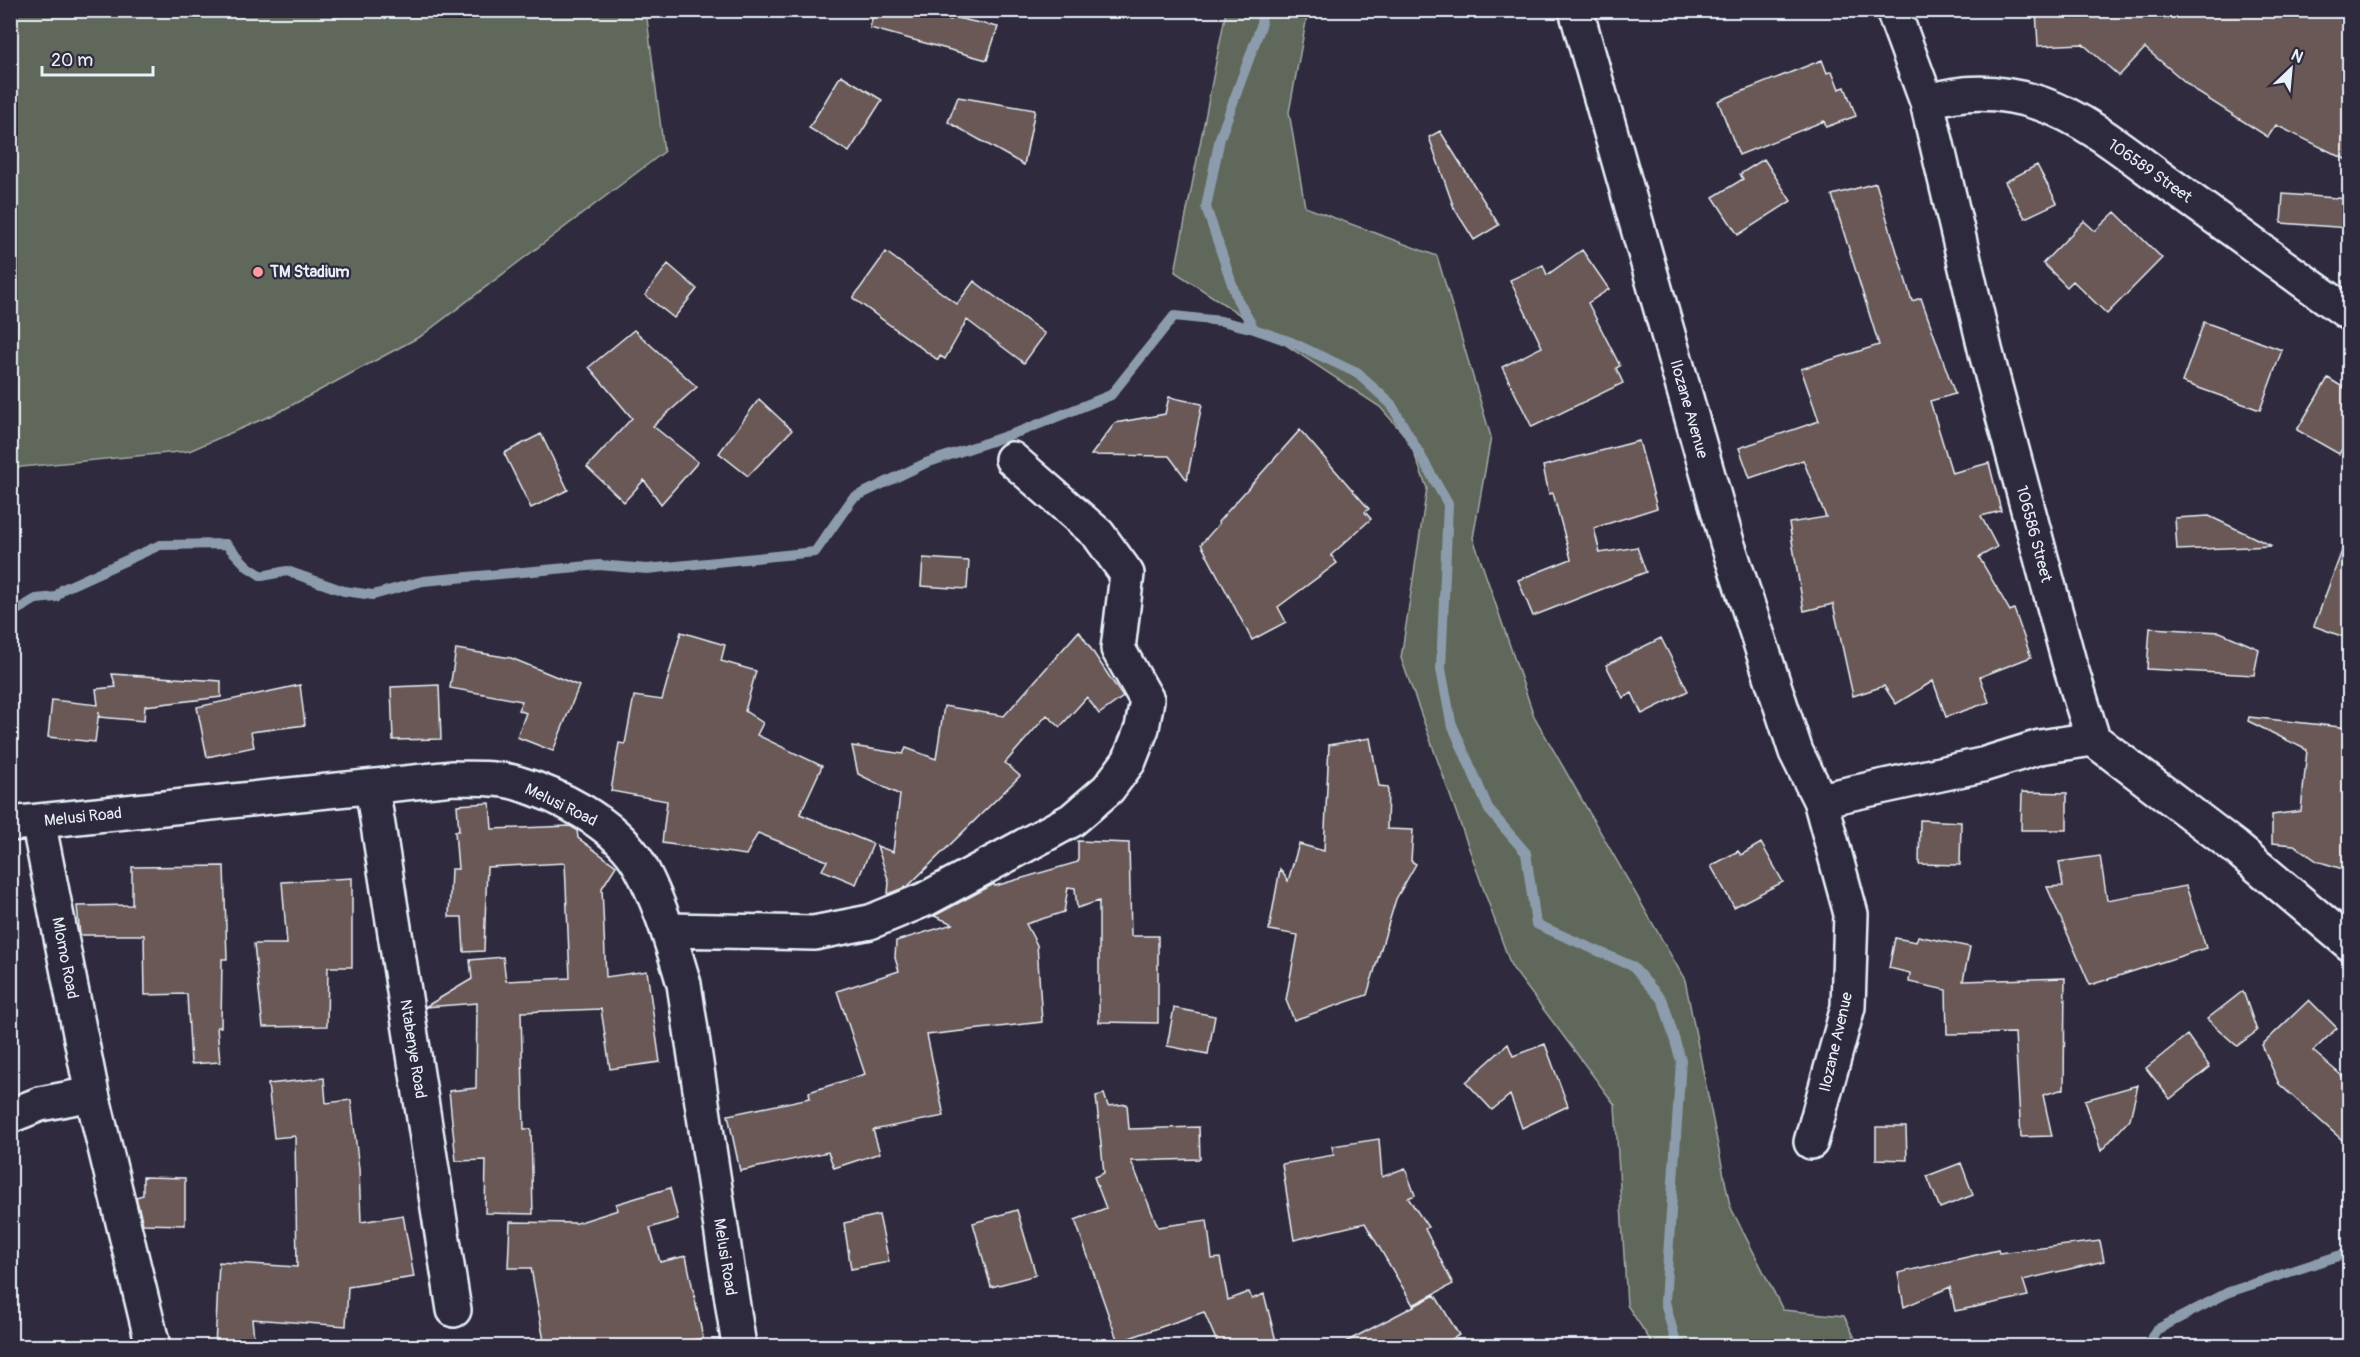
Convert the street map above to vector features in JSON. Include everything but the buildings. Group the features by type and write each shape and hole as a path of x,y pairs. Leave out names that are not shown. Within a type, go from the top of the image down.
{"street":[{"name":"Ilozane Avenue","path":"1576,10 1727,542 1796,752 1820,800 1851,914 1848,1008 1811,1142"},
{"name":"106586 Street","path":"1893,10 1926,102 1986,353 2069,662 2093,739"},
{"name":"106589 Street","path":"1926,102 1952,93 1999,94 2043,105 2067,116 2133,158 2349,314"},
{"path":"668,930 814,933 870,922 926,899 1072,820 1108,789 1129,761 1142,728 1147,700 1118,649 1127,574 1098,534 1012,459"},
{"path":"1820,800 1982,765 2040,747 2093,739 2235,847 2349,944"},
{"name":"Melusi Road","path":"24,823 453,778 516,782 562,801 605,826 636,859 668,930 684,984 739,1347"},
{"name":"Ntabenye Road","path":"372,787 454,1310"},
{"name":"Mlomo Road","path":"24,823 153,1347"},
{"path":"10,1116 40,1104 92,1094"}],"green space":[{"name":"TM Stadium","path":"11,10 646,11 664,152 421,336 279,412 189,451 11,468"},
{"path":"1226,11 1308,11 1289,112 1305,207 1437,256 1491,437 1473,538 1534,716 1685,980 1730,1206 1783,1310 1844,1316 1859,1346 1654,1346 1627,1305 1615,1105 1511,966 1401,658 1427,488 1409,440 1380,407 1175,272"}],"waterway":[{"path":"1254,329 1237,299 1206,207 1220,138 1261,26 1262,10"},
{"path":"10,614 36,599 56,597 63,589 160,545 226,544 248,567 262,576 287,571 344,591 373,595 423,581 599,565 647,569 815,552 853,498 926,463 1024,430 1111,395 1174,316 1221,321 1254,329 1291,342 1357,373 1391,404 1448,504 1441,669 1451,722 1489,810 1526,853 1536,924 1632,966 1663,1001 1681,1061 1665,1302 1676,1343 1685,1346"},
{"path":"2147,1346 2156,1330 2229,1292 2350,1252"}],"place":[{"name":"TM Stadium","path":"258,272"}]}
